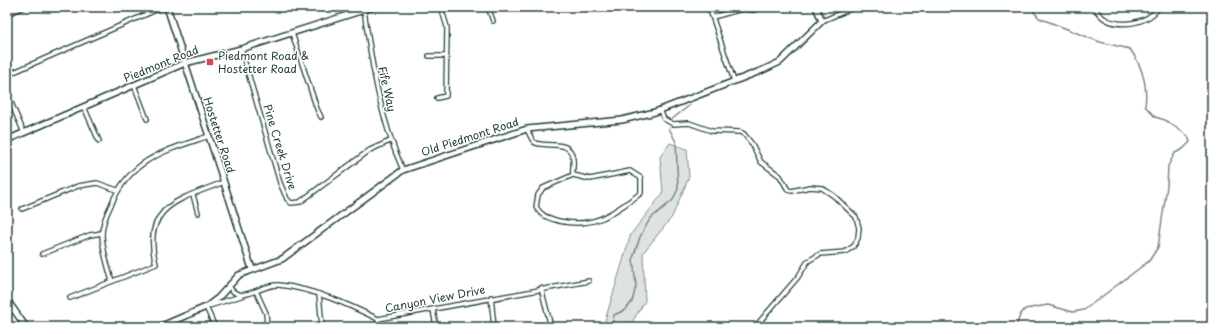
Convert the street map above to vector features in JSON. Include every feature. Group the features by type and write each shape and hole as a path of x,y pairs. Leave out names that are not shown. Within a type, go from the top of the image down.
{"street":[{"path":"7,14 24,7"},
{"path":"7,75 163,7"},
{"name":"Hostetter Road","path":"166,7 252,269"},
{"name":"Piedmont Road","path":"7,140 185,62 241,49 374,7"},
{"path":"437,98 446,96 447,27 441,7"},
{"path":"488,7 493,21"},
{"path":"709,7 734,81"},
{"path":"816,7 822,21"},
{"name":"Old Piedmont Road","path":"159,327 206,307 230,286 239,275 282,259 404,170 527,129 622,120 660,110 780,62 822,21 855,7"},
{"path":"1095,7 1097,12 1107,19 1120,23 1136,23 1148,19 1159,7"},
{"path":"713,17 742,9 754,10"},
{"name":"Fife Way","path":"364,10 373,72 390,141 404,170"},
{"path":"292,33 321,117"},
{"name":"Pine Creek Drive","path":"241,49 280,183 287,199 291,203 300,202 370,150 390,141"},
{"path":"429,56 446,56"},
{"path":"134,85 147,118"},
{"path":"7,93 24,133"},
{"path":"84,107 99,141"},
{"path":"660,110 664,120 673,124 689,123 712,131 740,132 752,144 761,162 780,176 788,190 791,191 810,187 822,188 834,196 856,217 859,234 851,249 845,252 820,254 808,261 798,278 755,327"},
{"path":"527,129 534,142 539,144 556,144 571,153 573,159 573,175"},
{"path":"112,281 106,260 102,233 108,212 117,190 133,170 157,154 209,136"},
{"path":"630,171 641,178 641,193 599,220 591,223 570,223 545,218 536,208 538,195 550,184 566,180 573,175 590,179 630,171"},
{"path":"70,298 156,264 152,235 158,218 169,205 224,182"},
{"path":"22,209 78,186 97,183 117,190"},
{"path":"193,195 198,213"},
{"path":"42,254 90,235 102,233"},
{"name":"Canyon View Drive","path":"206,307 271,285 279,285 319,294 349,305 378,319 589,280"},
{"path":"230,286 235,293 243,295"},
{"path":"541,288 551,327"},
{"path":"256,291 266,313 267,327"},
{"path":"319,294 322,327"},
{"path":"491,297 494,327"},
{"path":"7,300 26,327"},
{"path":"206,307 215,327"},
{"path":"433,309 436,327"},
{"path":"7,312 14,310"},
{"path":"378,319 378,327"}],"shaded area":[{"path":"670,143 687,149 689,177 672,217 643,253 645,301 629,327 603,327 631,234 663,193 660,157"}],"waterway":[{"path":"1016,327 1020,315 1025,309 1048,305 1073,312 1084,310 1149,261 1158,247 1167,186 1168,166 1175,153 1183,149 1190,142 1188,136 1165,120 1155,117 1145,106 1145,83 1138,62 1130,49 1100,42 1039,18 1030,7"},
{"path":"671,120 690,105"},
{"path":"612,327 614,315 625,310 632,302 636,286 633,258 640,237 650,219 673,200 678,189 676,142 669,128"}],"place":[{"name":"Piedmont Road & Hostetter Road","path":"210,62"}]}
